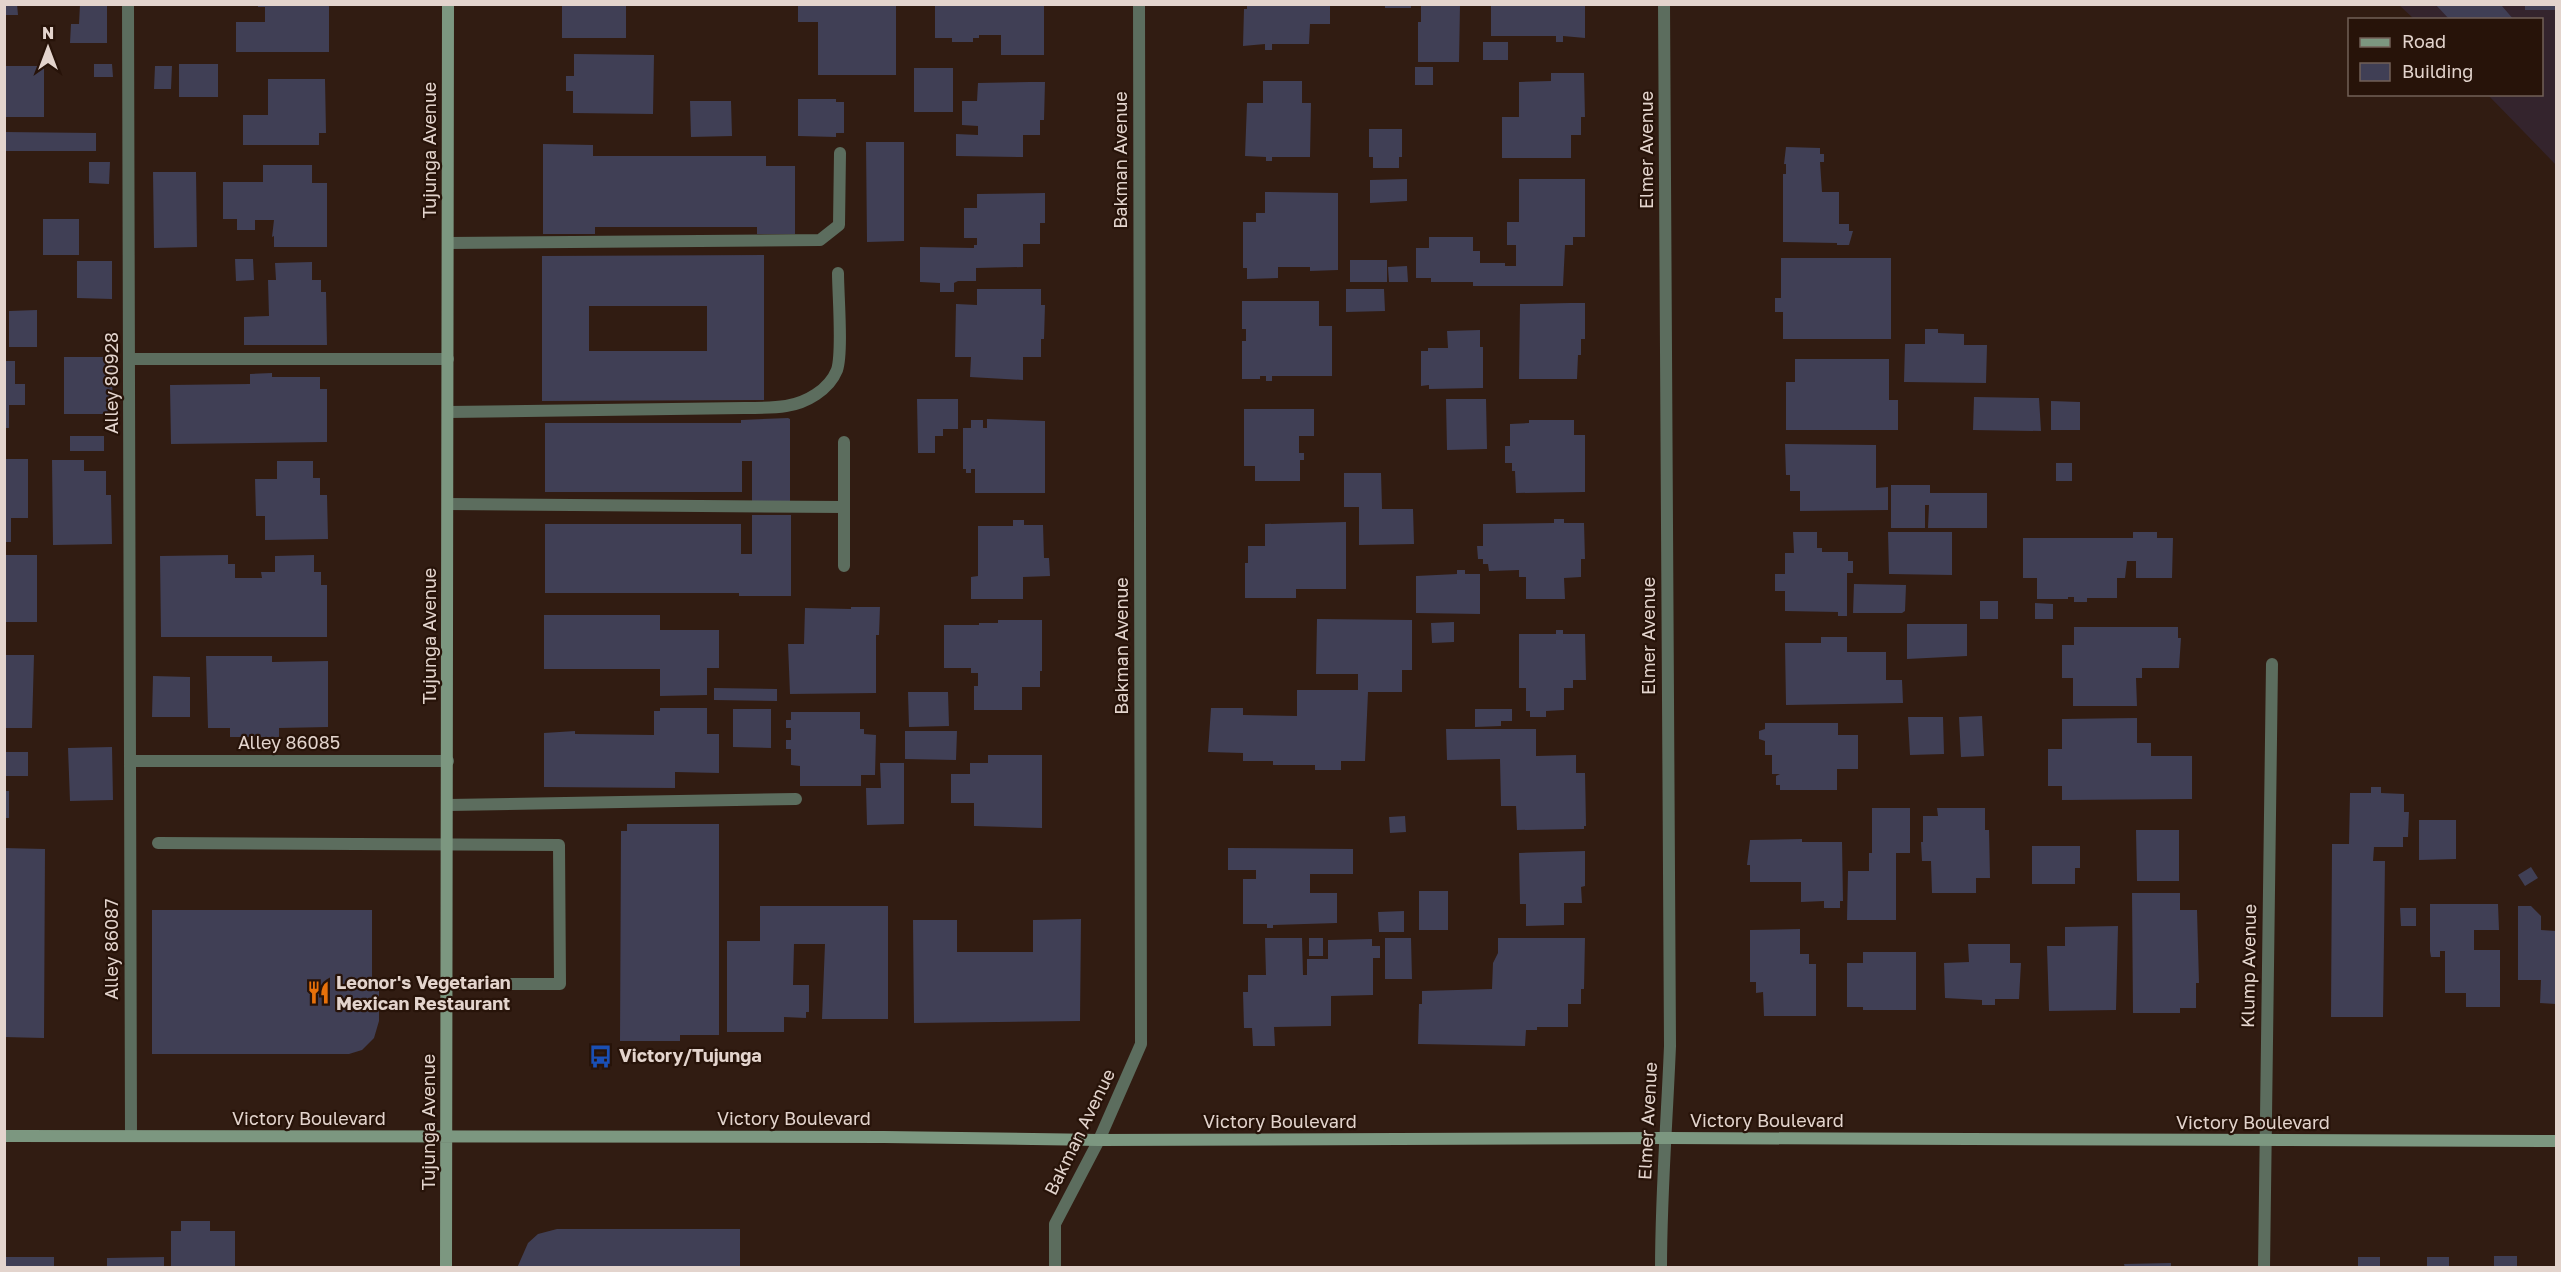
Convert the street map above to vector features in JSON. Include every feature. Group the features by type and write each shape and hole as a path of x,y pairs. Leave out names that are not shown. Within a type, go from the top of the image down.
{"main road":[{"name":"Tujunga Avenue","path":"446,1268 448,4"},
{"name":"Victory Boulevard","path":"4,1136 884,1137 1099,1140 1667,1138 2556,1141"}],"street":[{"name":"Alley 80928","path":"128,4 130,761"},
{"name":"Bakman Avenue","path":"1055,1268 1055,1224 1099,1140 1141,1044 1139,4"},
{"name":"Elmer Avenue","path":"1661,1268 1661,1202 1667,1138 1670,1046 1664,4"},
{"path":"448,243 820,240 839,225 840,153"},
{"path":"448,412 744,408 787,406 811,398 826,386 837,369 838,273"},
{"path":"130,359 448,359"},
{"path":"844,442 844,566"},
{"path":"448,504 844,507"},
{"name":"Klump Avenue","path":"2264,1268 2272,664"},
{"name":"Alley 86085","path":"130,761 448,761"},
{"name":"Alley 86087","path":"130,761 131,1136"},
{"path":"448,805 796,799"},
{"path":"158,843 560,845 560,984 448,984"}],"shaded area":[{"path":"2399,5 2556,5 2556,165 2489,96 2543,96 2543,18 2413,18"}],"building":[{"path":"4,4 17,4 18,15 4,15"},
{"path":"80,4 107,4 107,43 70,43 71,24 79,24"},
{"path":"258,4 329,4 329,52 236,52 236,22 265,22 265,7 258,7"},
{"path":"562,4 626,4 626,38 562,38"},
{"path":"798,4 896,4 896,75 818,75 818,22 798,22"},
{"path":"935,4 1044,4 1044,55 1001,55 1001,35 979,35 979,38 973,38 973,42 952,42 952,38 935,38"},
{"path":"1247,4 1330,4 1330,24 1310,24 1309,44 1272,44 1272,50 1265,50 1265,44 1243,46 1244,9 1247,9"},
{"path":"1385,4 1411,4 1411,8 1385,8"},
{"path":"1421,4 1460,4 1459,62 1418,62 1418,22 1421,22"},
{"path":"1491,4 1585,4 1585,38 1563,36 1563,42 1556,42 1556,36 1491,36"},
{"path":"2435,4 2503,4 2502,6 2512,18 2448,18"},
{"path":"2525,4 2556,4 2556,10 2525,10"},
{"path":"1483,42 1508,42 1508,60 1483,60"},
{"path":"574,54 654,55 653,114 573,113 573,91 566,91 566,76 574,76"},
{"path":"94,64 112,64 113,77 94,77"},
{"path":"179,64 218,64 218,97 179,97"},
{"path":"4,66 44,66 44,117 4,117"},
{"path":"155,66 172,66 171,89 154,89"},
{"path":"1415,67 1433,67 1433,85 1415,85"},
{"path":"914,68 953,68 953,112 914,112"},
{"path":"1551,73 1584,73 1585,117 1581,117 1581,135 1571,135 1571,158 1502,158 1502,117 1519,117 1519,82 1551,81"},
{"path":"268,79 325,79 326,133 319,133 319,145 243,145 243,115 268,115"},
{"path":"1263,81 1302,81 1302,103 1311,103 1310,157 1272,157 1272,161 1266,161 1266,157 1245,156 1247,103 1263,103"},
{"path":"1045,82 1044,120 1040,120 1040,135 1023,135 1023,157 956,156 956,134 978,135 978,126 962,125 962,101 977,101 978,83"},
{"path":"798,99 836,99 836,102 844,102 844,133 836,133 836,137 798,136"},
{"path":"690,101 731,101 732,136 691,137"},
{"path":"1369,129 1402,129 1402,157 1399,157 1399,168 1373,168 1373,157 1369,157"},
{"path":"4,132 96,133 96,151 4,151"},
{"path":"866,142 904,142 904,241 867,242"},
{"path":"543,144 593,145 593,156 766,156 766,166 795,166 795,234 757,234 757,227 595,227 595,234 543,234"},
{"path":"1786,147 1820,148 1820,154 1824,154 1824,162 1820,162 1822,192 1839,192 1839,224 1849,224 1849,231 1853,231 1849,245 1783,242 1783,174 1786,174 1786,164 1784,164"},
{"path":"89,162 110,162 109,184 89,183"},
{"path":"263,165 312,165 312,183 327,183 327,247 274,247 274,236 272,237 274,220 255,220 255,230 237,230 237,219 223,219 223,182 263,182"},
{"path":"153,172 196,172 197,247 154,248"},
{"path":"1407,179 1407,201 1370,203 1370,180"},
{"path":"1519,179 1585,179 1585,237 1573,237 1573,245 1565,245 1563,286 1473,286 1473,282 1431,282 1431,278 1416,278 1416,248 1429,248 1429,237 1473,237 1473,251 1480,251 1480,263 1505,263 1505,266 1516,266 1516,245 1507,245 1507,222 1519,222"},
{"path":"1265,192 1338,193 1338,270 1310,271 1310,267 1278,267 1278,278 1247,279 1247,268 1243,268 1243,222 1256,222 1256,213 1265,213"},
{"path":"1045,193 1045,223 1040,223 1040,244 1023,244 1023,267 976,268 976,281 954,283 954,292 940,292 940,283 920,282 920,247 974,248 974,245 977,245 977,238 964,238 964,208 977,208 977,194"},
{"path":"43,219 79,219 79,255 43,255"},
{"path":"764,255 764,400 542,401 542,256","holes":["589,306 707,306 707,351 589,351"]},
{"path":"1781,258 1891,258 1891,339 1783,339 1783,312 1775,312 1775,298 1781,298"},
{"path":"235,259 253,259 254,280 236,281"},
{"path":"1350,260 1387,260 1387,282 1350,282"},
{"path":"77,261 112,261 112,299 77,298"},
{"path":"312,262 312,280 321,280 321,292 326,292 327,345 244,345 244,317 269,316 268,280 276,280 275,263"},
{"path":"1407,266 1408,282 1389,282 1388,267"},
{"path":"977,289 1041,289 1041,305 1045,305 1041,357 1023,357 1023,380 970,377 971,357 955,357 956,304 977,305"},
{"path":"1346,289 1384,289 1385,311 1346,312"},
{"path":"1242,301 1319,301 1319,326 1332,326 1332,376 1272,376 1272,381 1266,381 1266,376 1260,376 1260,379 1242,379 1242,341 1246,341 1246,329 1242,329"},
{"path":"1585,303 1585,339 1581,339 1577,379 1519,379 1520,304"},
{"path":"37,310 37,347 9,347 9,311"},
{"path":"1925,329 1938,329 1938,333 1964,334 1964,345 1987,345 1986,383 1904,382 1905,344 1925,344"},
{"path":"1480,330 1480,347 1483,347 1483,388 1429,389 1429,385 1421,386 1421,351 1428,351 1428,348 1448,348 1447,331"},
{"path":"64,357 113,357 112,414 64,414"},
{"path":"1795,359 1889,359 1889,400 1898,400 1898,430 1786,430 1786,382 1795,382"},
{"path":"4,361 15,361 15,384 25,384 25,405 9,405 9,428 4,428"},
{"path":"272,373 272,377 320,377 320,389 327,389 327,442 171,444 170,385 250,384 250,374"},
{"path":"1974,397 2039,398 2041,431 1973,430"},
{"path":"917,399 958,399 958,429 943,429 943,436 935,436 935,453 918,453"},
{"path":"1446,399 1486,399 1487,449 1447,450"},
{"path":"2051,401 2080,402 2080,430 2051,430"},
{"path":"1244,409 1314,409 1314,436 1299,436 1299,453 1304,453 1304,460 1300,460 1300,481 1255,481 1255,466 1244,466"},
{"path":"790,419 790,501 752,501 752,461 742,461 742,492 545,492 545,423 741,423 741,420"},
{"path":"987,419 1045,421 1045,493 975,493 975,469 971,469 971,473 966,473 966,469 963,469 963,428 971,428 971,420 983,420 983,428 987,428"},
{"path":"1529,420 1574,420 1574,435 1585,435 1585,492 1516,493 1515,471 1512,471 1512,463 1505,463 1505,446 1510,446 1510,424 1529,423"},
{"path":"70,436 104,436 104,451 70,451"},
{"path":"1785,444 1876,445 1876,488 1888,487 1888,510 1800,511 1800,491 1790,491 1790,475 1786,475"},
{"path":"5,459 28,459 28,518 11,518 11,542 5,542"},
{"path":"52,460 84,460 84,471 106,471 106,495 111,495 112,544 53,545"},
{"path":"277,461 313,461 313,478 320,478 320,495 327,495 328,539 265,540 265,516 256,516 255,479 277,479"},
{"path":"2056,463 2072,463 2072,481 2056,481"},
{"path":"1344,473 1381,473 1382,509 1413,509 1414,544 1359,545 1359,507 1344,507"},
{"path":"1891,485 1930,485 1930,493 1987,493 1987,528 1928,528 1929,505 1925,505 1925,528 1891,528"},
{"path":"752,515 791,515 791,596 739,596 739,593 545,593 545,524 741,524 741,554 752,554"},
{"path":"1554,519 1564,519 1564,523 1584,523 1585,559 1581,559 1581,577 1564,578 1565,599 1526,599 1526,577 1519,577 1519,570 1489,571 1488,564 1483,564 1483,559 1478,559 1477,546 1483,546 1483,524 1554,523"},
{"path":"1013,520 1024,520 1024,525 1043,525 1044,558 1049,558 1050,576 1023,577 1023,599 971,599 971,577 978,576 978,526 1013,526"},
{"path":"1346,522 1346,589 1296,589 1296,598 1245,598 1245,563 1248,563 1248,546 1265,546 1265,524"},
{"path":"1793,532 1817,532 1817,548 1822,548 1822,552 1848,552 1848,561 1853,561 1853,573 1847,573 1847,616 1838,616 1838,612 1785,611 1785,591 1775,591 1775,574 1785,574 1785,553 1794,553"},
{"path":"1888,532 1952,532 1952,575 1889,574"},
{"path":"2133,532 2157,532 2157,538 2173,538 2172,578 2136,578 2136,561 2127,561 2125,578 2117,578 2117,598 2087,598 2087,602 2074,602 2074,597 2037,599 2037,578 2023,578 2023,538 2133,538"},
{"path":"4,555 37,555 37,622 4,622"},
{"path":"228,555 228,564 235,564 235,578 262,578 261,572 275,572 275,556 314,555 314,572 321,572 321,585 327,585 327,637 161,637 160,556"},
{"path":"1457,570 1465,570 1465,574 1480,574 1480,614 1416,613 1416,576 1457,574"},
{"path":"1854,584 1906,585 1905,611 1902,613 1853,613"},
{"path":"1980,601 1998,601 1998,619 1980,619"},
{"path":"2035,603 2053,604 2053,619 2035,619"},
{"path":"851,607 880,607 879,635 876,635 876,693 790,694 788,644 804,644 805,608 851,609"},
{"path":"544,615 660,615 660,630 719,630 719,668 707,668 707,695 660,696 660,669 544,669"},
{"path":"1317,619 1412,620 1412,670 1402,670 1402,692 1368,692 1365,761 1341,761 1341,770 1315,770 1315,765 1273,765 1273,761 1243,761 1243,753 1208,752 1211,708 1243,708 1243,715 1297,716 1297,690 1358,690 1358,674 1316,674"},
{"path":"998,620 1042,620 1040,687 1022,687 1022,710 974,710 974,686 978,686 978,673 971,673 971,668 944,668 944,625 979,625 979,623 998,623"},
{"path":"1454,622 1454,642 1432,643 1431,623"},
{"path":"1907,624 1967,624 1967,656 1907,659"},
{"path":"2074,627 2178,627 2178,638 2181,638 2179,668 2142,668 2142,678 2136,678 2137,706 2073,706 2073,678 2062,678 2062,645 2074,645"},
{"path":"1556,630 1563,630 1563,634 1585,634 1586,680 1573,680 1573,688 1564,688 1564,710 1546,711 1546,717 1530,717 1530,711 1526,711 1526,688 1519,688 1519,634 1556,634"},
{"path":"1821,637 1847,637 1847,652 1886,652 1886,680 1902,680 1903,703 1786,705 1785,643 1821,643"},
{"path":"4,655 34,655 32,728 4,728"},
{"path":"206,656 272,656 272,662 328,661 328,727 279,728 279,737 230,737 230,728 208,728"},
{"path":"153,676 190,677 190,717 152,717"},
{"path":"714,688 777,689 777,701 714,700"},
{"path":"908,692 948,692 949,726 909,727"},
{"path":"660,708 707,708 707,734 719,734 719,773 675,772 675,788 544,787 544,733 575,731 575,734 654,735 654,711 660,711"},
{"path":"733,709 771,709 771,748 733,747"},
{"path":"1475,709 1512,709 1512,721 1501,721 1501,726 1475,727"},
{"path":"791,712 860,712 860,729 864,729 864,734 876,735 875,775 861,775 861,786 800,786 800,766 791,765 791,749 786,749 786,740 791,740 791,728 786,728 786,720 791,720"},
{"path":"1982,716 1984,756 1961,757 1959,717"},
{"path":"1908,717 1943,717 1944,754 1910,755"},
{"path":"2137,718 2137,743 2151,743 2151,756 2192,756 2192,799 2062,800 2062,786 2048,786 2048,749 2062,749 2062,719"},
{"path":"1765,723 1838,723 1838,735 1858,735 1858,769 1837,769 1837,790 1780,790 1780,785 1776,785 1776,776 1780,774 1772,774 1772,755 1765,755 1765,741 1759,739 1759,731 1765,729"},
{"path":"1446,729 1536,729 1536,756 1576,755 1576,773 1585,773 1586,826 1584,829 1517,830 1516,806 1501,806 1500,759 1447,760"},
{"path":"905,731 957,731 956,760 905,759"},
{"path":"112,747 113,800 70,801 68,748"},
{"path":"4,752 28,752 28,776 4,776"},
{"path":"988,755 1042,755 1042,828 974,826 974,803 951,803 951,774 970,774 970,763 988,763"},
{"path":"880,763 904,763 904,824 867,825 866,788 881,788"},
{"path":"2371,787 2381,787 2381,793 2404,794 2404,812 2409,812 2408,837 2403,837 2403,847 2374,847 2373,861 2385,861 2383,1017 2331,1017 2332,844 2349,844 2350,793 2371,793"},
{"path":"4,791 9,791 9,818 4,818"},
{"path":"1872,808 1910,808 1910,853 1896,853 1896,920 1847,920 1848,871 1869,871 1869,853 1872,853"},
{"path":"1937,808 1985,808 1985,830 1989,830 1990,878 1976,878 1976,893 1932,893 1931,861 1922,861 1921,842 1923,842 1923,816 1938,816"},
{"path":"1405,816 1406,832 1390,833 1389,817"},
{"path":"2419,820 2456,820 2456,859 2419,860"},
{"path":"627,824 719,824 719,1035 680,1035 680,1041 620,1041 621,831 627,831"},
{"path":"2136,830 2179,830 2179,881 2137,881"},
{"path":"1802,839 1802,842 1842,842 1843,901 1840,901 1840,908 1824,908 1824,901 1801,902 1801,882 1750,882 1750,865 1747,865 1750,840"},
{"path":"2032,846 2080,846 2080,868 2075,868 2075,884 2032,884"},
{"path":"4,848 45,849 44,1038 4,1037"},
{"path":"1228,848 1353,849 1353,874 1310,874 1310,893 1337,893 1337,923 1273,925 1273,928 1267,928 1267,924 1243,924 1243,879 1256,879 1256,870 1228,870"},
{"path":"1585,851 1585,886 1581,887 1582,903 1564,903 1564,925 1526,926 1526,904 1520,904 1519,853"},
{"path":"2531,867 2538,878 2525,886 2518,875"},
{"path":"1419,891 1448,891 1448,930 1419,930"},
{"path":"2132,893 2180,893 2180,910 2197,910 2199,983 2196,983 2196,1008 2180,1008 2180,1013 2133,1013"},
{"path":"2430,904 2498,904 2499,930 2474,930 2474,950 2500,950 2500,1007 2466,1007 2466,993 2445,993 2445,951 2440,951 2440,957 2431,957"},
{"path":"760,906 888,906 888,1019 822,1019 825,944 794,944 793,985 809,985 809,1012 806,1012 806,1018 784,1017 784,1032 727,1032 727,941 760,941"},
{"path":"2518,906 2531,906 2541,916 2541,930 2556,931 2556,1004 2540,1003 2541,980 2518,980"},
{"path":"2400,908 2416,908 2416,926 2401,926"},
{"path":"152,910 372,910 372,984 379,984 379,1021 374,1038 362,1050 349,1054 152,1054"},
{"path":"1404,911 1404,932 1379,932 1378,912"},
{"path":"1081,919 1080,1021 914,1023 913,920 957,920 957,952 1033,952 1033,920"},
{"path":"2118,926 2116,1010 2049,1011 2047,946 2065,946 2065,927"},
{"path":"1800,929 1800,954 1809,954 1809,964 1816,964 1816,1016 1764,1016 1763,992 1756,993 1756,982 1750,982 1750,930"},
{"path":"1265,938 1302,938 1303,975 1307,975 1307,959 1328,959 1328,940 1372,939 1372,946 1380,946 1380,958 1373,958 1373,995 1331,996 1331,1026 1274,1027 1275,1046 1253,1046 1252,1028 1244,1028 1243,992 1248,992 1248,975 1266,975"},
{"path":"1309,938 1323,938 1323,956 1309,956"},
{"path":"1385,938 1411,938 1412,979 1385,979"},
{"path":"1498,938 1585,938 1584,989 1581,989 1581,1004 1568,1004 1568,1027 1537,1027 1537,1030 1526,1030 1525,1046 1418,1044 1419,1004 1422,1004 1422,991 1492,989 1493,963 1498,953"},
{"path":"1968,944 2010,944 2010,963 2021,963 2019,999 1995,999 1995,1005 1982,1005 1982,1000 1945,998 1944,963 1969,962"},
{"path":"1863,952 1916,952 1916,1010 1863,1010 1863,1007 1847,1007 1847,963 1863,963"},
{"path":"181,1221 210,1221 210,1231 235,1231 235,1268 171,1268 171,1231 181,1231"},
{"path":"557,1229 740,1229 740,1268 517,1268 528,1243 538,1234"},
{"path":"2494,1256 2517,1256 2517,1268 2494,1268"},
{"path":"4,1257 54,1257 54,1268 4,1268"},
{"path":"164,1257 164,1268 107,1268 107,1258"},
{"path":"2358,1257 2380,1257 2380,1268 2358,1268"},
{"path":"2427,1257 2449,1257 2449,1268 2427,1268"},
{"path":"2171,1263 2171,1268 2125,1268 2124,1264"}],"place":[{"name":"Leonor's Vegetarian Mexican Restaurant","path":"318,993"},
{"name":"Victory/Tujunga","path":"601,1056"}]}
